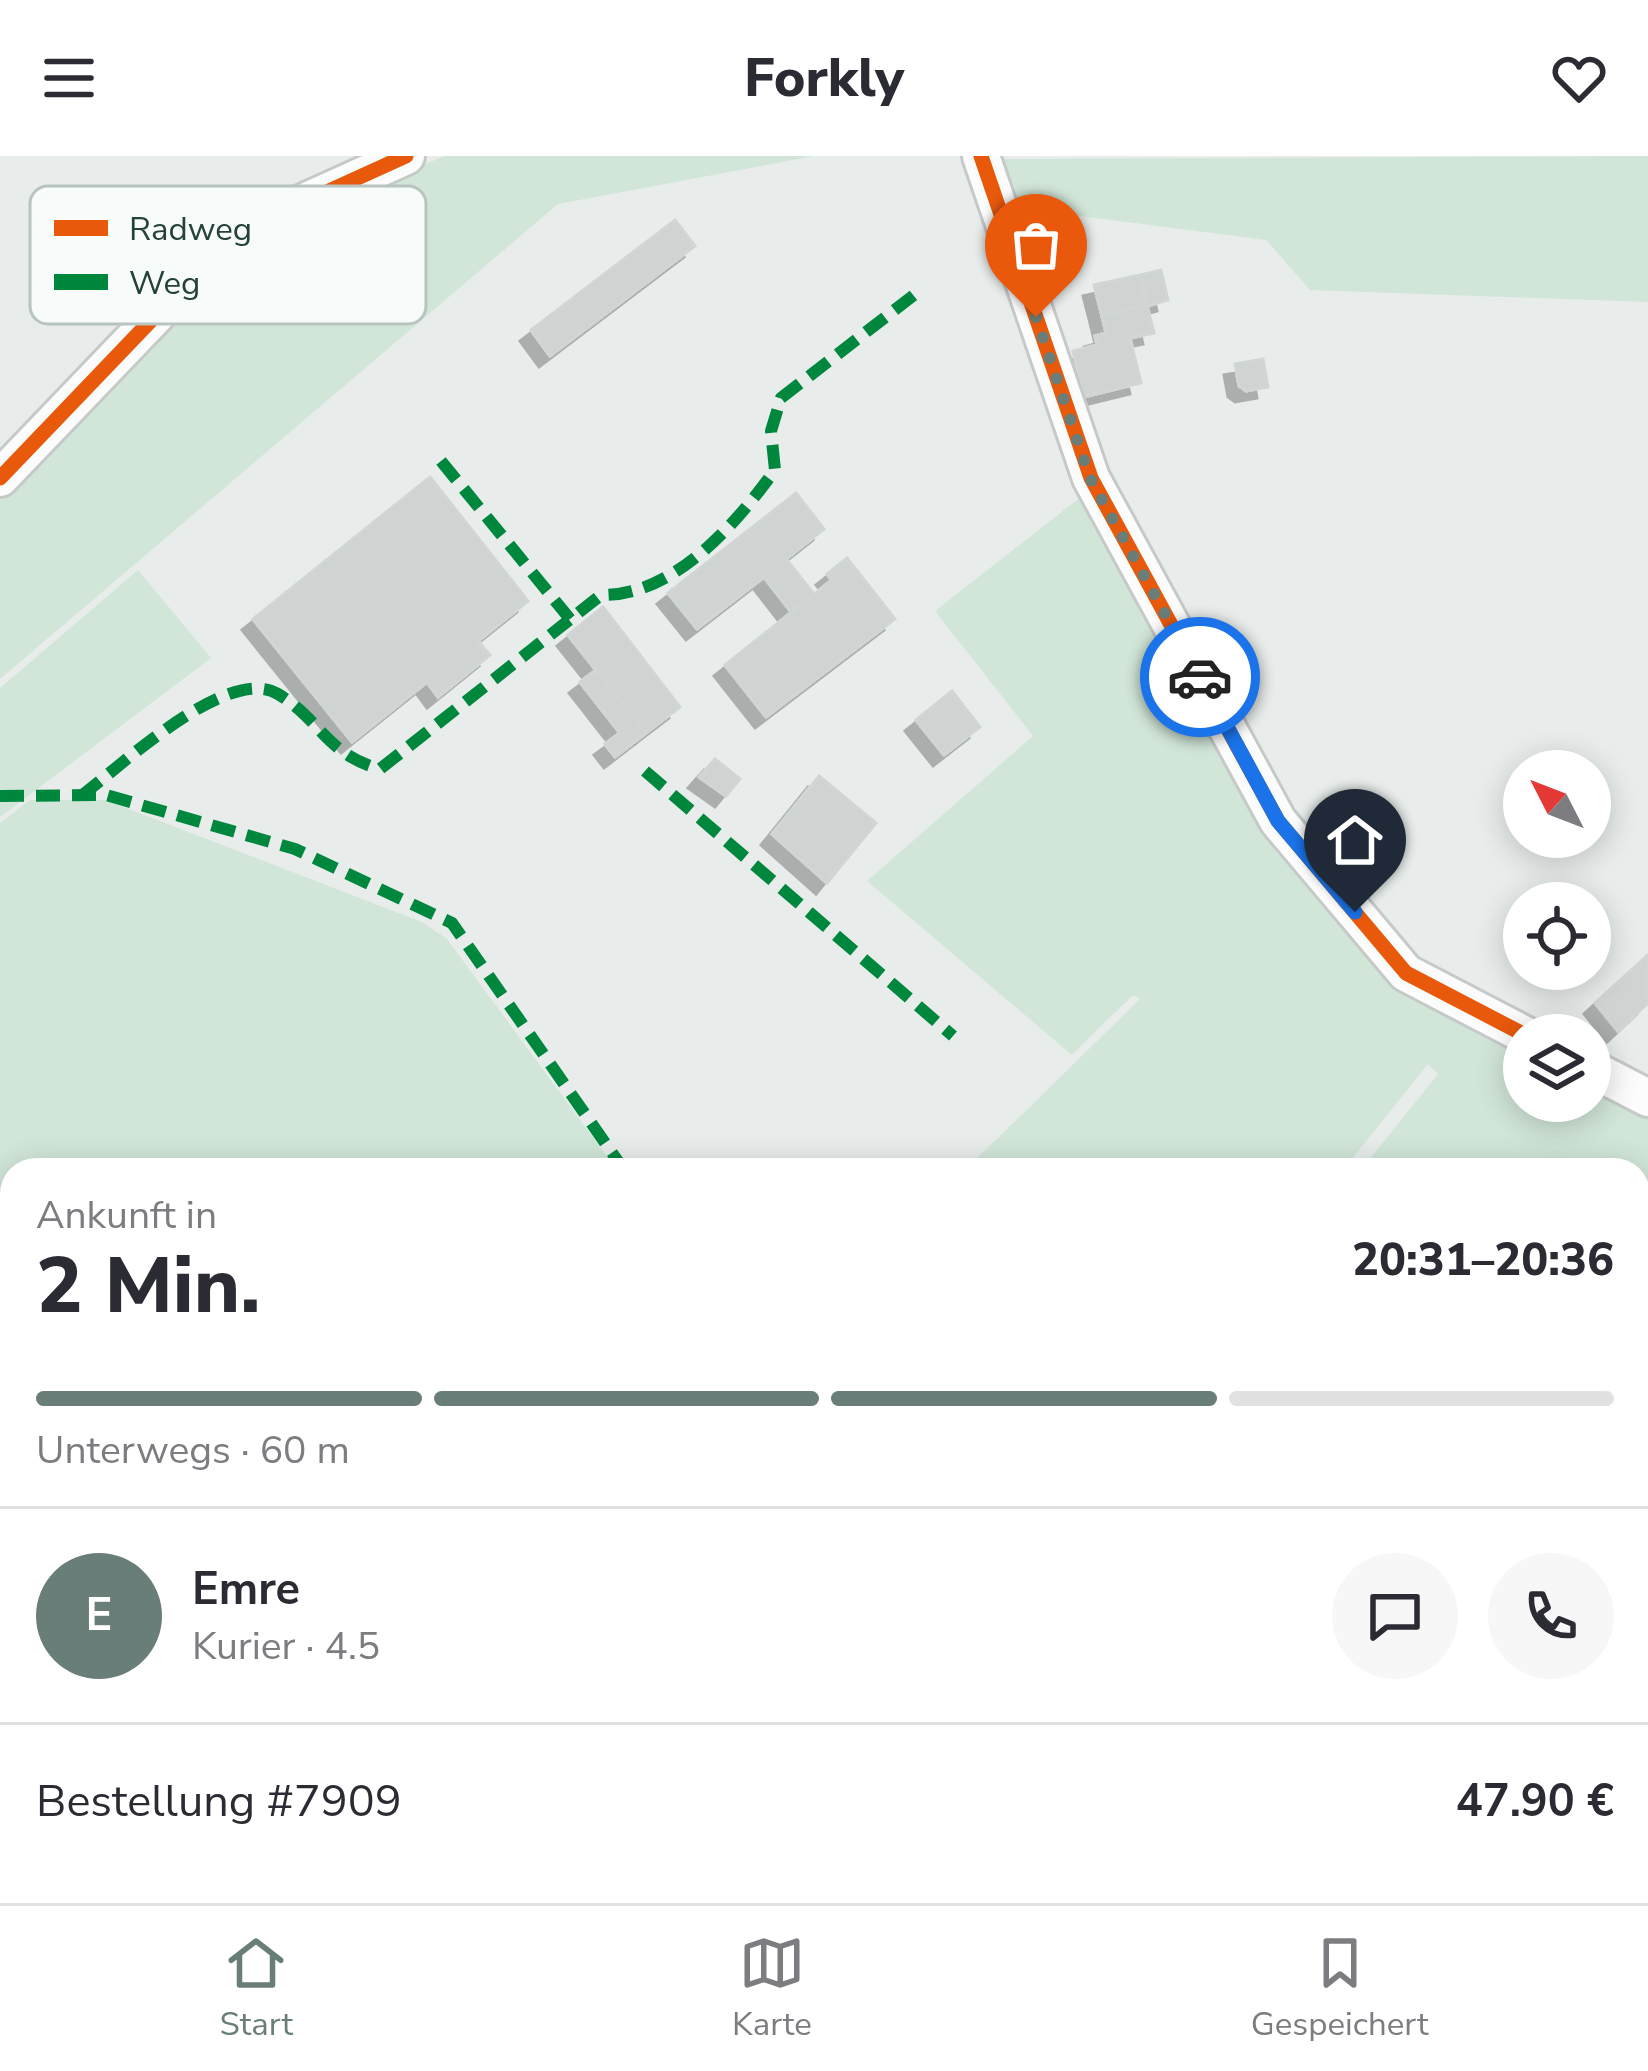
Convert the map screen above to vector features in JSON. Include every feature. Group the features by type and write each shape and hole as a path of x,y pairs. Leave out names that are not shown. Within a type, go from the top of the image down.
{"street":[{"path":"340,186 406,156"},
{"path":"981,156 1090,478 1278,821 1406,973 1503,1024"},
{"path":"0,478 148,324"},
{"path":"1611,1079 1648,1098"}],"green space":[{"path":"444,156 814,156 558,204 426,316 426,186 375,186"},
{"path":"1648,156 1648,302 1310,290 1266,240 1011,207 994,159"},
{"path":"163,324 417,324 0,679 0,497"},
{"path":"1082,496 1226,767 1270,835 1400,986 1503,1037 1503,1122 1611,1122 1611,1093 1648,1112 1648,1158 1371,1158 1438,1074 1428,1064 1353,1158 977,1158 1140,999 1133,995 1072,1055 867,881 1033,736 935,611"},
{"path":"138,570 211,658 0,817 0,688"},
{"path":"30,800 105,800 422,922 447,939 608,1158 0,1158 0,823"}],"building":[{"path":"675,220 695,246 550,356 531,330"},
{"path":"1161,270 1168,300 1147,306 1140,275"},
{"path":"1140,275 1147,306 1102,316 1094,285"},
{"path":"1147,305 1154,333 1130,338 1141,383 1084,397 1073,351 1097,345 1095,336 1106,333 1102,316"},
{"path":"1263,359 1268,387 1246,391 1239,386 1235,364"},
{"path":"430,477 528,601 478,641 490,655 438,697 427,682 352,742 253,619"},
{"path":"796,493 824,529 786,559 814,594 791,612 764,577 697,629 668,593"},
{"path":"847,558 895,619 766,717 725,665 832,580 827,574"},
{"path":"603,607 680,707 646,733 568,635"},
{"path":"596,670 646,733 615,757 605,744 620,733 580,682"},
{"path":"952,691 980,727 944,755 916,720"},
{"path":"715,759 740,779 726,796 699,777"},
{"path":"819,776 876,823 827,883 772,834"},
{"path":"1648,955 1648,1003 1618,1031 1611,1014 1604,1014 1595,1003"}],"marked path":[{"path":"81,796 176,722 232,693 257,689 278,694 347,755 380,769 601,595 653,584 700,554 775,470 771,431 781,398 923,288"},
{"path":"441,461 570,619"},
{"path":"645,771 953,1036"},
{"path":"0,796 106,795 295,849 452,923 616,1158"}],"cycle path":[{"path":"340,186 406,156"},
{"path":"981,156 1091,478 1278,821 1406,973 1503,1024"},
{"path":"0,478 148,324"}],"way so far":[{"path":"1036,317 1090,478 1200,677"}],"route":[{"path":"1200,677 1278,821 1355,912"}]}
